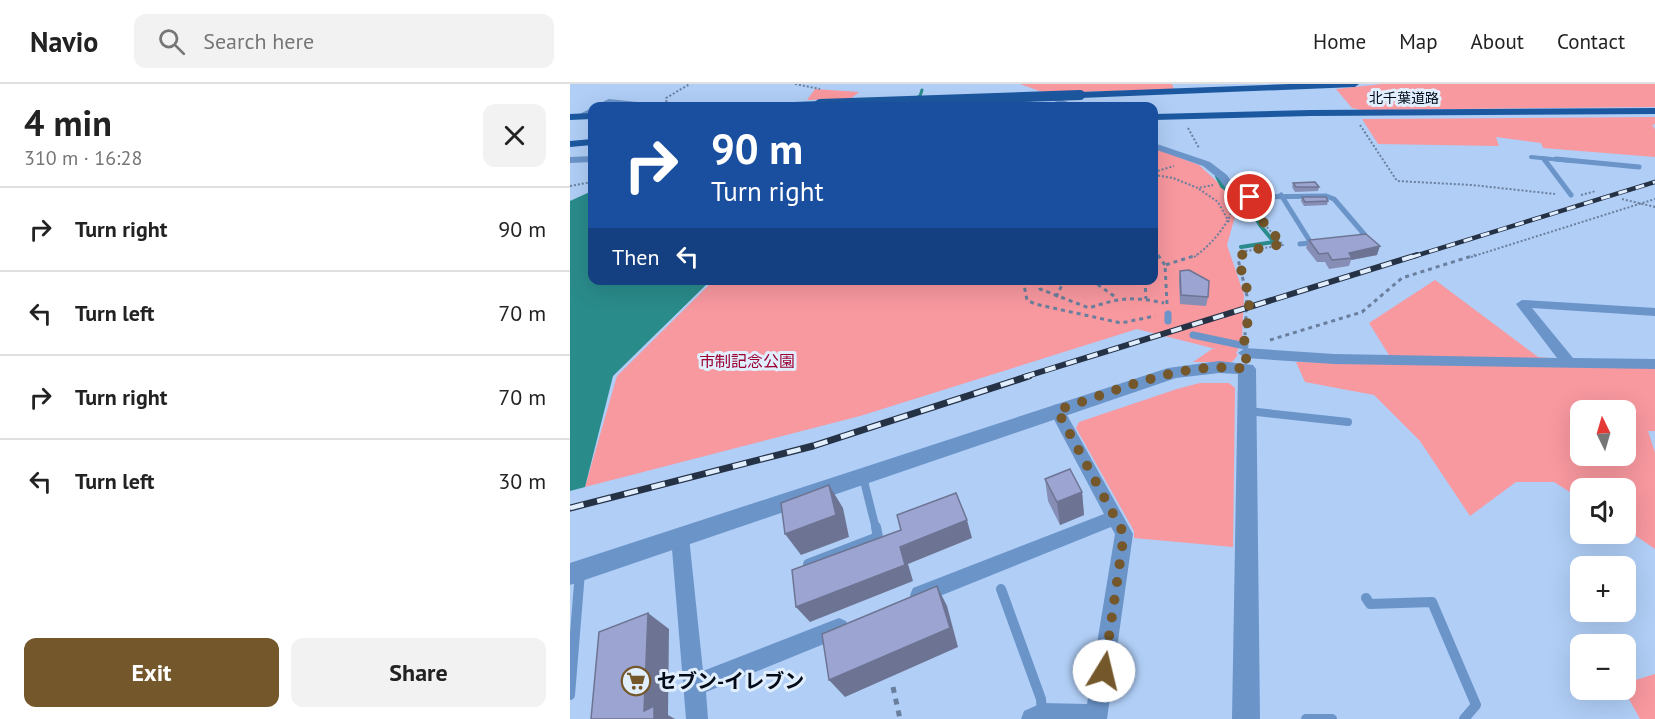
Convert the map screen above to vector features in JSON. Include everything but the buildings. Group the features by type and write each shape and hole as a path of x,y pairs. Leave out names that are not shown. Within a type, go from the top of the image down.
{"highway":[{"name":"北千葉道路","path":"878,102 1355,84"},
{"name":"北千葉道路","path":"1158,117 1655,111"},
{"path":"570,144 588,142"}],"street":[{"path":"1058,99 1065,102"},
{"path":"1158,147 1207,164 1226,180 1228,185 1250,197"},
{"path":"570,160 588,159"},
{"path":"1569,363 1522,304 1655,312"},
{"path":"1246,356 1246,719"},
{"path":"575,572 1174,372 1220,367 1246,356 1655,364"},
{"path":"1037,717 1097,718 1124,534 1057,410"},
{"path":"904,601 1115,517"},
{"path":"680,537 697,719"},
{"path":"694,686 860,619"}],"lane":[{"path":"574,117 588,112"},
{"path":"1531,157 1639,167"},
{"path":"1543,158 1571,195"},
{"path":"1281,195 1311,243"},
{"path":"1250,197 1326,196 1334,199 1364,234 1357,238 1346,239"},
{"path":"1300,244 1323,242"},
{"path":"1193,335 1246,356"},
{"path":"1247,410 1348,422"},
{"path":"808,564 878,537 862,476"},
{"path":"570,695 575,572"},
{"path":"1001,589 1041,699 1037,717"},
{"path":"1365,598 1370,604 1432,602 1476,705 1464,719"},
{"path":"1306,719 1332,719"}],"path":[{"path":"666,102 666,98 690,84"},
{"path":"1351,113 1377,148 1397,181 1472,185 1580,196 1596,191"},
{"path":"1182,116 1207,164"},
{"path":"1158,172 1179,163 1170,160"},
{"path":"1158,175 1198,188 1218,201 1229,222"},
{"path":"1211,180 1220,190"},
{"path":"570,186 588,183"},
{"path":"1198,188 1214,185"},
{"path":"1250,197 1265,225 1283,244 1246,251 1238,259 1249,296 1246,356 1362,312 1402,278 1655,199"},
{"path":"1622,199 1655,207"},
{"path":"1165,265 1195,257 1208,247 1212,239 1227,227 1234,212 1233,201"},
{"path":"1024,285 1027,300 1035,304 1121,323 1168,317 1165,265 1158,255"},
{"path":"1039,285 1040,289 1056,297 1089,308 1118,298 1146,299 1167,304"},
{"path":"1056,297 1062,285"},
{"path":"1098,285 1118,298"},
{"path":"1145,285 1146,299"},
{"path":"893,687 900,719"}],"green space":[{"path":"1020,84 1172,84 1174,89 1045,93"},
{"path":"1382,84 1655,84 1655,107 1361,110 1352,108 1336,89"},
{"path":"815,89 859,92 850,99 807,100"},
{"path":"1655,117 1655,124 1652,125 1655,129 1655,157 1543,148 1541,143 1496,137 1499,146 1378,144 1362,119"},
{"name":"市制記念公園","path":"1158,150 1199,165 1239,202 1227,245 1244,295 1242,340 1236,354 1238,355 1232,362 1193,362 1212,349 1216,349 1137,329 860,416 585,487 617,376 709,285 1158,285"},
{"path":"1435,280 1538,357 1653,367 1655,369 1655,431 1648,431 1655,453 1655,549 1636,536 1636,478 1570,478 1570,492 1554,482 1516,482 1470,516 1420,441 1374,395 1305,382 1296,362 1394,363 1369,323"},
{"path":"1200,383 1229,383 1235,388 1233,547 1134,538 1134,531 1076,428 1079,422"},
{"path":"1655,674 1655,719 1640,719 1630,700 1636,700 1636,680"}],"shaded area":[{"path":"588,193 588,285 706,285 613,376 585,487 570,491 570,201"}],"waterway":[{"path":"907,102 920,96 922,90"},
{"path":"1217,176 1222,186 1249,205 1260,225 1274,242 1241,247"}],"railway":[{"path":"1412,257 1655,182"},
{"path":"1024,377 1417,255"},
{"path":"570,508 813,446 1029,376"}],"place":[{"name":"セブン-イレブン","path":"636,681"}],"route":[{"path":"1104,671 1124,534 1057,410 1174,372 1220,367 1247,369 1244,337 1249,316 1249,296 1238,259 1246,251 1283,244 1265,225 1250,197"}]}
